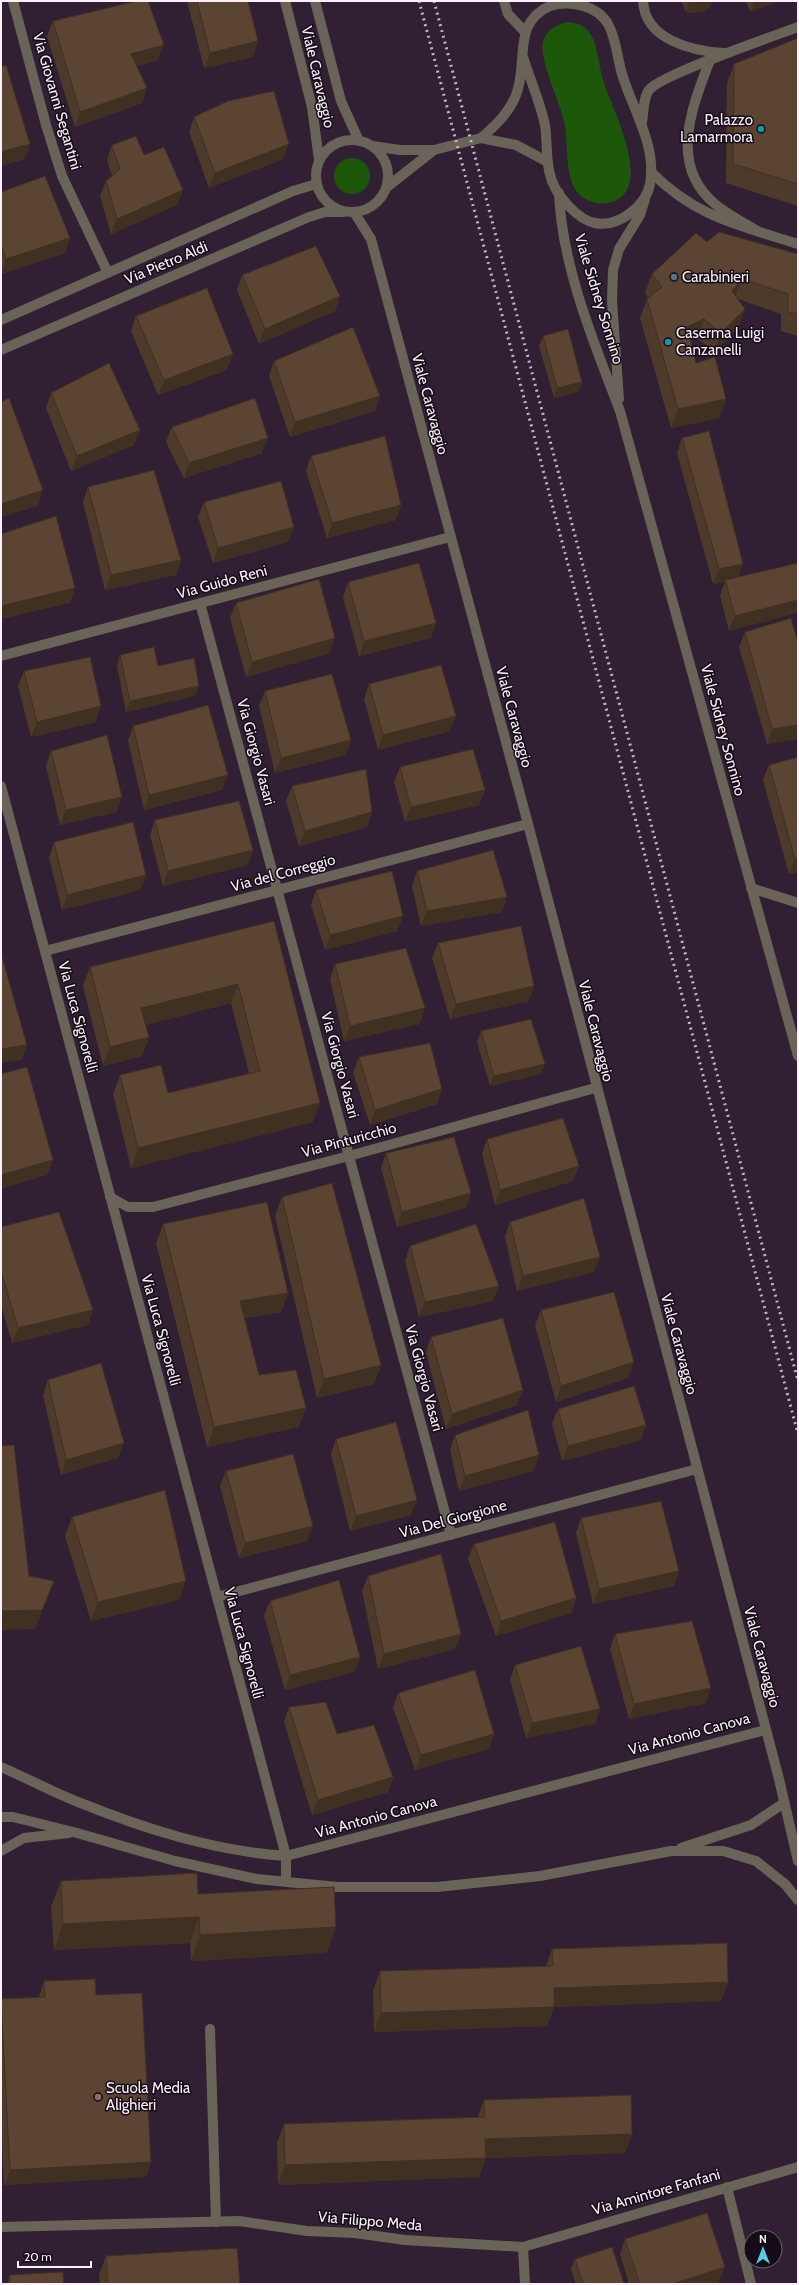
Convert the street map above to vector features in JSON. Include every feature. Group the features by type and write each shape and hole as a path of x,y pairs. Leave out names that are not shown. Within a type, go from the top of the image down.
{"street":[{"name":"Via Giovanni Segantini","path":"13,1 46,125 62,176 108,273"},
{"name":"Viale Caravaggio","path":"285,1 312,107 319,160 316,172 316,184 326,202 349,212 371,239 528,824 798,1861"},
{"name":"Viale Caravaggio","path":"315,1 341,101 359,141"},
{"path":"504,1 508,14 525,32 535,14 552,5 572,2 589,3 608,23 622,76 642,122 651,172 666,187 696,208 719,218 798,244"},
{"path":"643,1 647,20 667,38 685,47 706,52 728,54"},
{"path":"642,122 649,90 657,82 710,60 798,27"},
{"name":"Viale Caravaggio","path":"481,138 501,121 516,95 523,57 525,32"},
{"path":"523,57 545,125 548,162 552,181 559,193 580,216 596,223 611,223 625,216 634,210 647,194"},
{"path":"710,60 694,102 687,147 688,162 694,177 714,204 759,232"},
{"name":"Viale Caravaggio","path":"319,160 329,148 344,141 359,141 372,146 400,150 434,150 481,138 516,145 548,162"},
{"name":"Viale Caravaggio","path":"372,146 386,162 388,169 387,187"},
{"name":"Viale Caravaggio","path":"349,212 366,210 377,203 387,187 434,150"},
{"name":"Viale Sidney Sonnino","path":"620,411 612,301 613,270 618,249 640,215 647,194 651,172"},
{"name":"Via Pietro Aldi","path":"1,320 293,190 316,184"},
{"name":"Viale Sidney Sonnino","path":"559,193 560,219 569,258 597,352 620,411 798,1056"},
{"name":"Via Pietro Aldi","path":"1,350 309,217 325,212 349,212"},
{"name":"Via Guido Reni","path":"1,656 450,537"},
{"name":"Via Giorgio Vasari","path":"200,603 451,1535"},
{"name":"Via Luca Signorelli","path":"1,786 286,1856 286,1882"},
{"name":"Via del Correggio","path":"45,951 528,824"},
{"path":"751,888 798,903"},
{"name":"Via Pinturicchio","path":"110,1197 128,1208 153,1207 349,1156 596,1088"},
{"name":"Via Del Giorgione","path":"217,1597 697,1469"},
{"name":"Via Antonio Canova","path":"1,1767 78,1802 193,1842 250,1854 286,1856 765,1730"},
{"path":"1,1817 13,1817 77,1833 175,1862 257,1879 337,1887 437,1887 540,1876 672,1851 751,1824 784,1803"},
{"path":"1,1851 24,1838 77,1833"},
{"path":"672,1851 723,1850 756,1862 785,1884 798,1900"},
{"path":"210,2029 216,2222"},
{"name":"Via Amintore Fanfani","path":"523,2247 798,2167"},
{"path":"727,2188 751,2284"},
{"name":"Via Filippo Meda","path":"1,2227 239,2221 278,2225 307,2231 355,2232 405,2240 523,2247"},
{"path":"523,2247 525,2284"}],"green space":[{"path":"567,22 581,25 592,36 604,83 628,149 631,168 629,184 622,196 607,203 589,201 581,196 575,189 569,173 564,121 547,70 543,50 543,42 546,34 555,26"},
{"path":"352,158 362,161 367,166 370,176 367,186 362,191 352,194 342,191 337,186 334,176 337,166 342,161"}],"building":[{"path":"137,1 148,1 164,45 131,54 147,88 80,112 53,21"},
{"path":"197,1 248,1 258,41 210,53"},
{"name":"Palazzo Lamarmora","path":"798,38 798,184 733,164 734,64"},
{"path":"6,65 30,144 1,152 1,67"},
{"path":"274,91 289,144 215,173 194,117 228,101"},
{"path":"136,136 144,155 164,147 183,190 117,219 106,181 120,169 112,145"},
{"path":"45,176 70,238 6,259 1,245 1,192"},
{"name":"Caserma Luigi Canzanelli","path":"719,232 798,254 798,314 788,312 788,294 742,279 732,291 745,309 721,333 704,319 687,327 696,363 715,357 726,399 678,409 647,299 662,287 652,274 696,233 707,242"},
{"path":"316,246 340,296 265,329 242,275"},
{"path":"207,288 233,354 164,380 136,316"},
{"path":"353,327 380,396 295,422 274,361"},
{"path":"568,329 582,382 557,388 543,336"},
{"path":"109,363 140,430 77,456 51,393"},
{"path":"9,398 43,490 1,504 1,402"},
{"path":"255,398 268,438 189,463 172,427"},
{"path":"709,431 743,564 719,569 682,438"},
{"path":"385,436 401,505 332,523 311,456"},
{"path":"154,470 181,560 111,575 88,487"},
{"path":"281,481 294,527 218,548 204,502"},
{"path":"56,516 75,588 1,606 1,534"},
{"path":"419,563 436,623 364,641 348,582"},
{"path":"798,563 798,600 735,616 725,580"},
{"path":"319,579 335,638 252,662 236,603"},
{"path":"791,618 798,643 798,725 772,729 745,632"},
{"path":"154,647 158,666 194,658 199,686 130,701 120,655"},
{"path":"90,657 101,706 37,722 24,671"},
{"path":"441,665 456,716 383,735 369,684"},
{"path":"332,674 351,740 281,758 265,691"},
{"path":"208,705 228,775 149,795 133,726"},
{"path":"107,735 122,797 66,810 51,751"},
{"path":"473,749 485,790 411,807 400,767"},
{"path":"798,757 798,858 795,859 769,765"},
{"path":"366,769 372,812 305,831 292,786"},
{"path":"239,801 253,850 168,871 155,820"},
{"path":"133,822 146,875 67,895 54,842"},
{"path":"493,850 507,897 427,911 417,871"},
{"path":"392,871 403,916 330,935 316,890"},
{"path":"274,921 320,1103 138,1148 120,1075 161,1065 168,1093 260,1071 238,984 141,1008 149,1037 110,1047 90,967"},
{"path":"521,926 534,986 456,1004 438,943"},
{"path":"406,948 425,1008 350,1026 335,964"},
{"path":"1,953 27,1045 1,1049"},
{"path":"531,1019 545,1064 494,1076 481,1031"},
{"path":"430,1043 442,1089 375,1110 359,1057"},
{"path":"27,1067 53,1160 1,1175 1,1074"},
{"path":"563,1118 579,1166 500,1190 487,1139"},
{"path":"454,1137 471,1193 402,1212 386,1153"},
{"path":"332,1183 381,1365 324,1379 282,1197"},
{"path":"584,1198 600,1257 523,1276 510,1222"},
{"path":"267,1202 288,1293 240,1301 259,1375 296,1370 306,1408 214,1427 163,1224"},
{"path":"59,1212 93,1310 18,1328 1,1271 1,1227"},
{"path":"476,1224 499,1286 425,1302 410,1246"},
{"path":"614,1292 634,1362 561,1386 541,1310"},
{"path":"503,1318 523,1390 452,1414 431,1337"},
{"path":"101,1363 124,1443 66,1460 48,1380"},
{"path":"634,1386 646,1425 568,1446 558,1409"},
{"path":"528,1410 539,1455 465,1476 455,1435"},
{"path":"396,1422 417,1500 356,1516 336,1439"},
{"path":"14,1445 29,1576 54,1581 42,1610 1,1611 1,1446"},
{"path":"293,1454 313,1526 245,1543 226,1471"},
{"path":"165,1490 186,1581 98,1602 72,1517"},
{"path":"661,1501 679,1571 599,1589 581,1518"},
{"path":"555,1522 576,1598 501,1621 474,1544"},
{"path":"441,1554 461,1634 384,1654 368,1576"},
{"path":"339,1580 360,1657 290,1675 270,1601"},
{"path":"692,1621 711,1688 634,1704 615,1634"},
{"path":"581,1646 600,1709 532,1723 515,1665"},
{"path":"475,1670 494,1734 421,1755 398,1693"},
{"path":"326,1702 337,1734 374,1725 393,1777 318,1800 289,1707"},
{"path":"197,1873 198,1894 334,1887 336,1927 200,1935 199,1917 63,1924 61,1881"},
{"path":"727,1943 728,1982 554,1988 554,2007 381,2013 380,1971 553,1966 552,1949"},
{"path":"95,1979 96,1995 142,1993 151,2162 10,2170 1,1999 45,1997 44,1981"},
{"path":"631,2095 632,2134 485,2139 486,2158 285,2165 284,2124 485,2117 484,2100"},
{"path":"707,2213 725,2267 672,2284 640,2284 625,2239"},
{"path":"612,2247 624,2284 583,2284 575,2259"},
{"path":"237,2248 240,2284 108,2284 106,2256"},
{"path":"63,2272 64,2284 10,2284 10,2275"}],"railway":[{"path":"419,1 798,1434"},
{"path":"434,1 798,1381"}],"place":[{"name":"Palazzo Lamarmora","path":"761,129"},
{"name":"Carabinieri","path":"674,277"},
{"name":"Caserma Luigi Canzanelli","path":"668,342"},
{"name":"Scuola Media Alighieri","path":"98,2097"}]}
